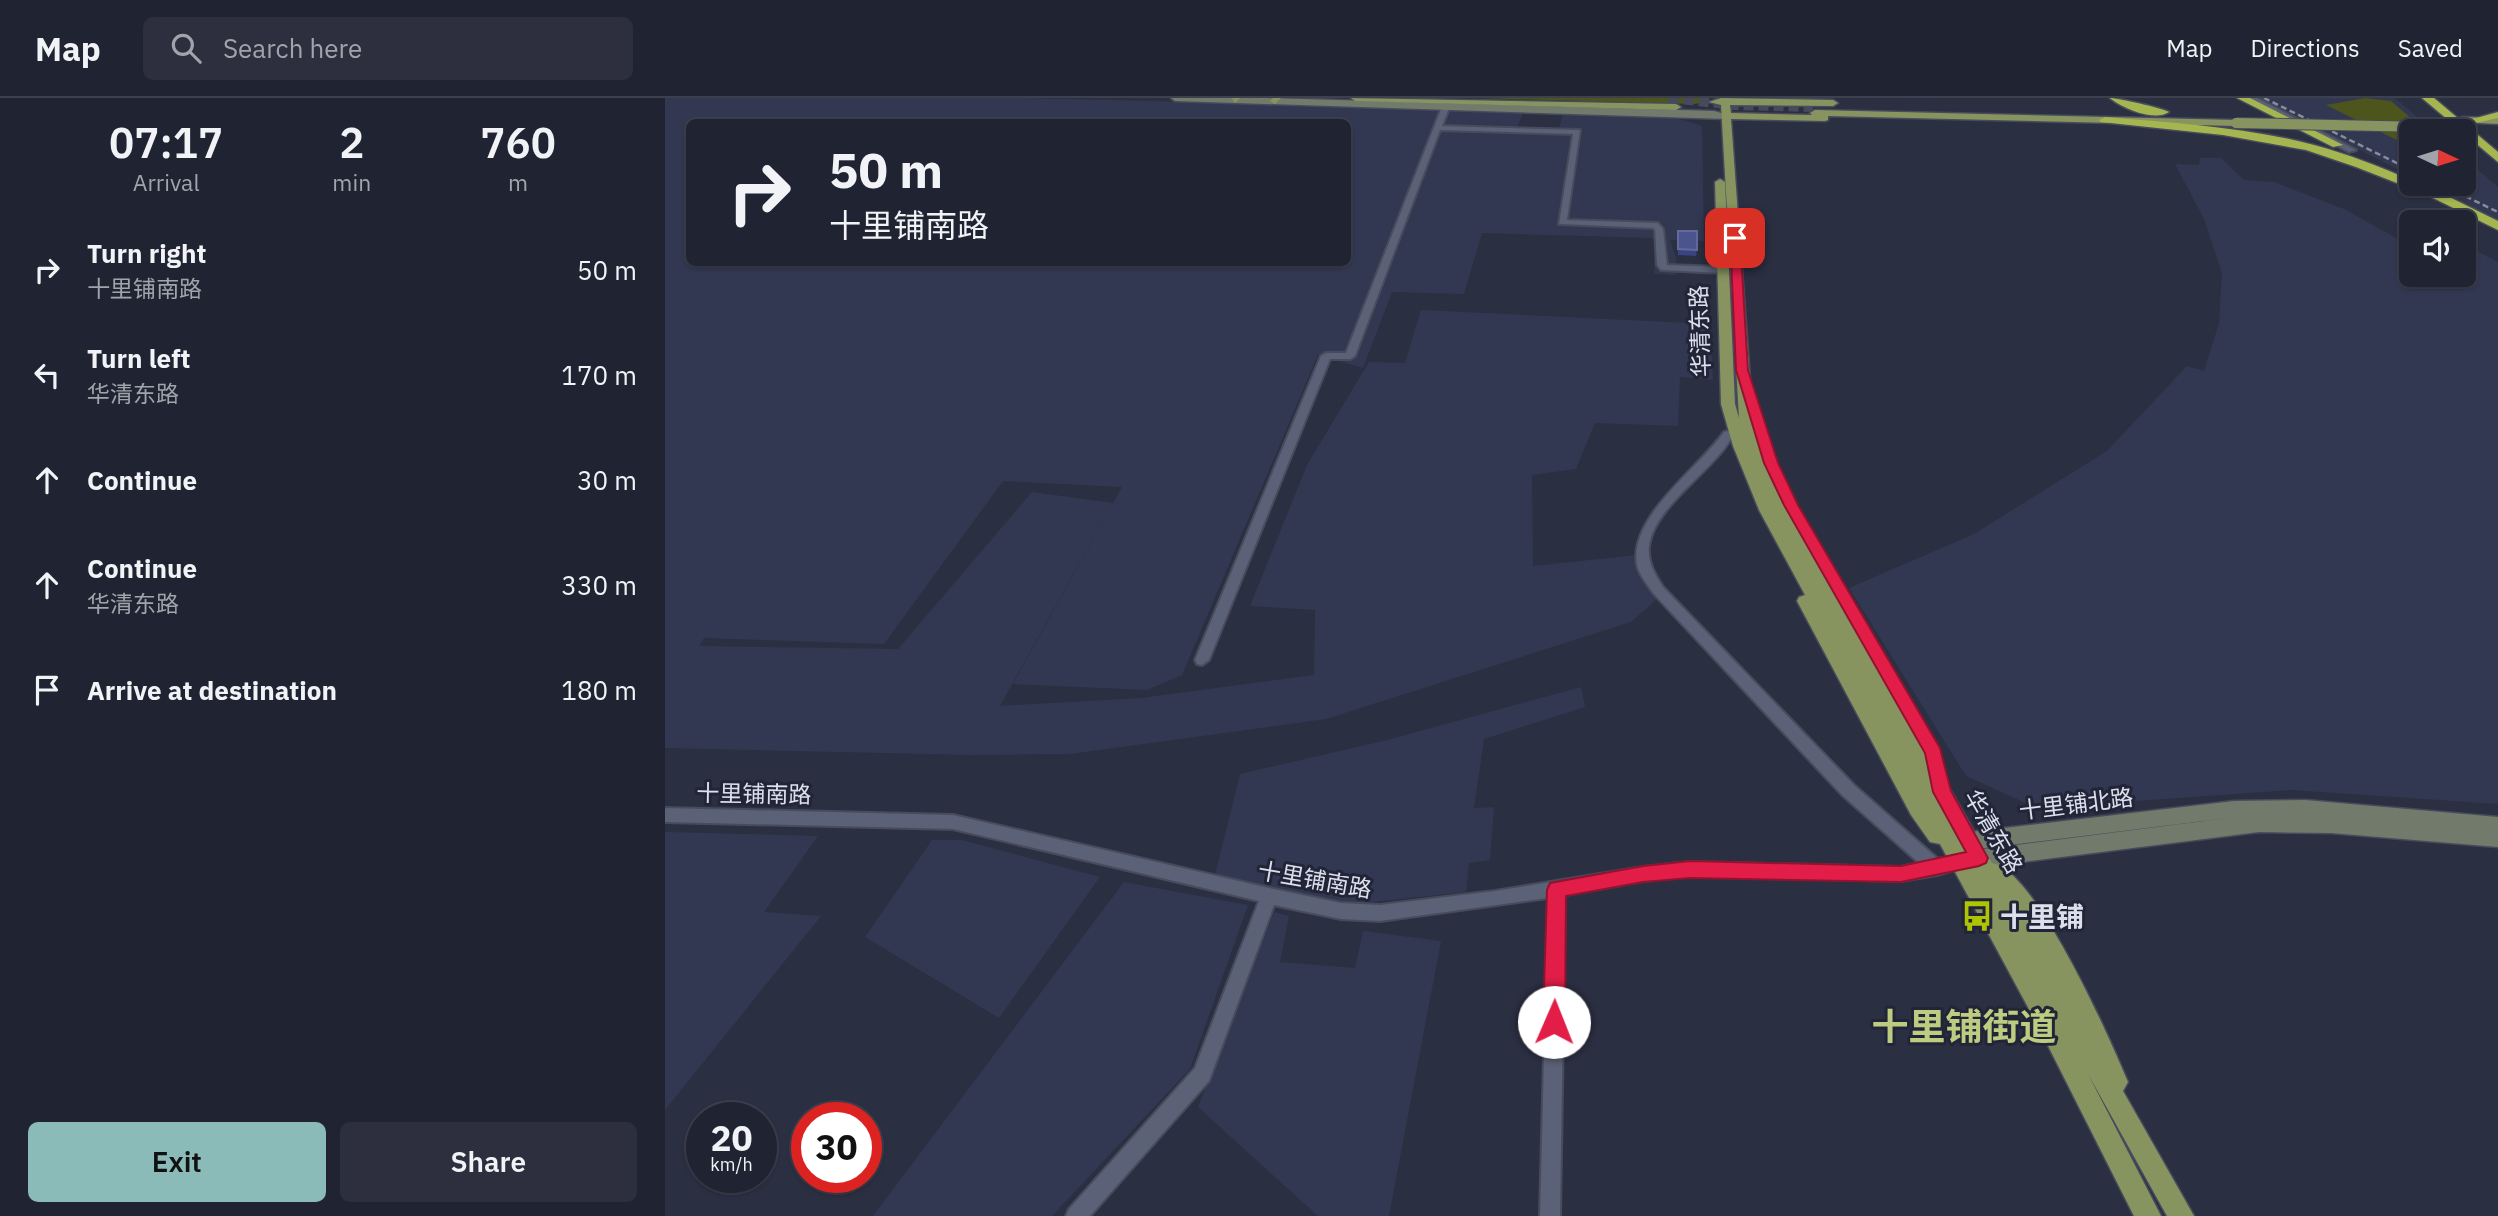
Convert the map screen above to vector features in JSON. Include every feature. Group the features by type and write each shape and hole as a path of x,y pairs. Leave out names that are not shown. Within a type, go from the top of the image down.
{"highway":[{"path":"2115,98 2135,108 2183,115"},
{"path":"2242,98 2399,176"},
{"path":"2425,100 2458,119"},
{"path":"2425,100 2439,119"},
{"path":"2476,121 2498,115"},
{"path":"2105,120 2197,128 2271,139 2337,155 2399,180"},
{"path":"2476,137 2494,163"},
{"path":"2476,152 2494,163"},
{"path":"2437,196 2498,226"}],"main road":[{"path":"1175,98 1446,106 1935,107 2399,122"},
{"path":"1355,98 1676,107"},
{"path":"1720,105 1969,116 2087,113"},
{"name":"华清东路","path":"1720,105 1717,124 1727,393 1733,423 1756,489 2181,1216"},
{"name":"华清东路","path":"1720,105 1742,370 1765,447 1780,482 1934,753 1942,792 2045,1016 2148,1216"},
{"path":"1814,110 2019,118 2498,128"},
{"path":"2476,123 2498,121"},
{"path":"1725,351 1720,396 1740,474 1754,508 1917,809 1970,853"},
{"name":"十里铺北路","path":"1970,853 2234,808 2305,808 2498,826"},
{"name":"十里铺北路","path":"1970,853 2278,822 2498,838"}],"street":[{"path":"2251,98 2352,150"},
{"path":"1202,660 1326,356 1350,356 1446,106"},
{"path":"1438,128 1577,132 1562,222 1655,225 1660,229 1664,268 1723,270"},
{"path":"1728,434 1712,459 1655,515 1643,543 1642,563 1645,572 1658,590 1848,790 1937,868"},
{"name":"十里铺南路","path":"665,815 905,818 953,822 1269,896 1341,911 1380,913 1557,890 1643,874 1690,869 1901,874 1937,868 1970,853"},
{"path":"1550,1216 1557,890"},
{"path":"1076,1216 1202,1074 1269,896"}],"shaded area":[{"path":"665,98 1029,98 1311,105 1524,112 1517,127 1491,127 1559,129 1563,113 1669,116 1702,126 1704,241 1670,240 1676,258 1676,275 1654,274 1655,238 1482,233 1464,294 1392,292 1363,368 1318,355 1182,675 1147,690 1013,684 1122,487 1003,481 884,644 704,638 699,646 898,649 1032,492 1113,503 1000,706 1141,698 1314,675 1315,610 1250,606 1307,465 1369,362 1405,363 1421,310 1710,324 1713,380 1680,377 1678,426 1595,423 1576,469 1532,475 1533,566 1637,555 1658,598 1631,622 1326,719 1070,754 972,755 665,748"},
{"path":"2257,98 2395,98 2420,119 2399,119 2399,170"},
{"path":"2200,158 2221,158 2244,180 2274,182 2344,209 2399,238 2399,287 2476,287 2476,250 2498,262 2498,804 2292,790 2037,808 1966,776 1849,588 1974,534 2107,451 2187,366 2204,371 2219,323 2222,273 2204,219 2175,164 2199,165"},
{"path":"2476,168 2498,187 2498,220 2450,196 2476,196"},
{"path":"1581,687 1585,707 1484,739 1474,808 1494,807 1490,860 1469,863 1466,892 1326,907 1214,879 1240,774 1387,740"},
{"path":"665,832 818,836 764,912 821,916 665,1110"},
{"path":"932,840 962,840 1100,877 999,1018 865,937"},
{"path":"1124,882 1248,905 1190,1069 1052,1216 873,1216"},
{"path":"1274,912 1289,916 1280,962 1355,968 1363,931 1441,941 1389,1216 1318,1216 1198,1107"}],"green space":[{"path":"1475,98 1706,98 1707,102 1694,104"},
{"path":"2365,98 2391,101 2412,119 2399,119 2399,141 2326,105"}],"building":[{"path":"1678,231 1697,231 1697,250 1678,249"}],"tunnel":[{"path":"1669,98 1735,105 1813,107"}],"railway":[{"path":"2264,98 2399,164"},
{"path":"2465,196 2498,212"}],"place":[{"name":"十里铺","path":"1977,916"}],"district":[{"name":"十里铺街道","path":"1964,1026"}],"route":[{"path":"1554,1022 1557,890 1643,874 1690,869 1901,874 1979,858 1942,792 1934,753 1791,505 1771,463 1742,370 1735,238"}]}
